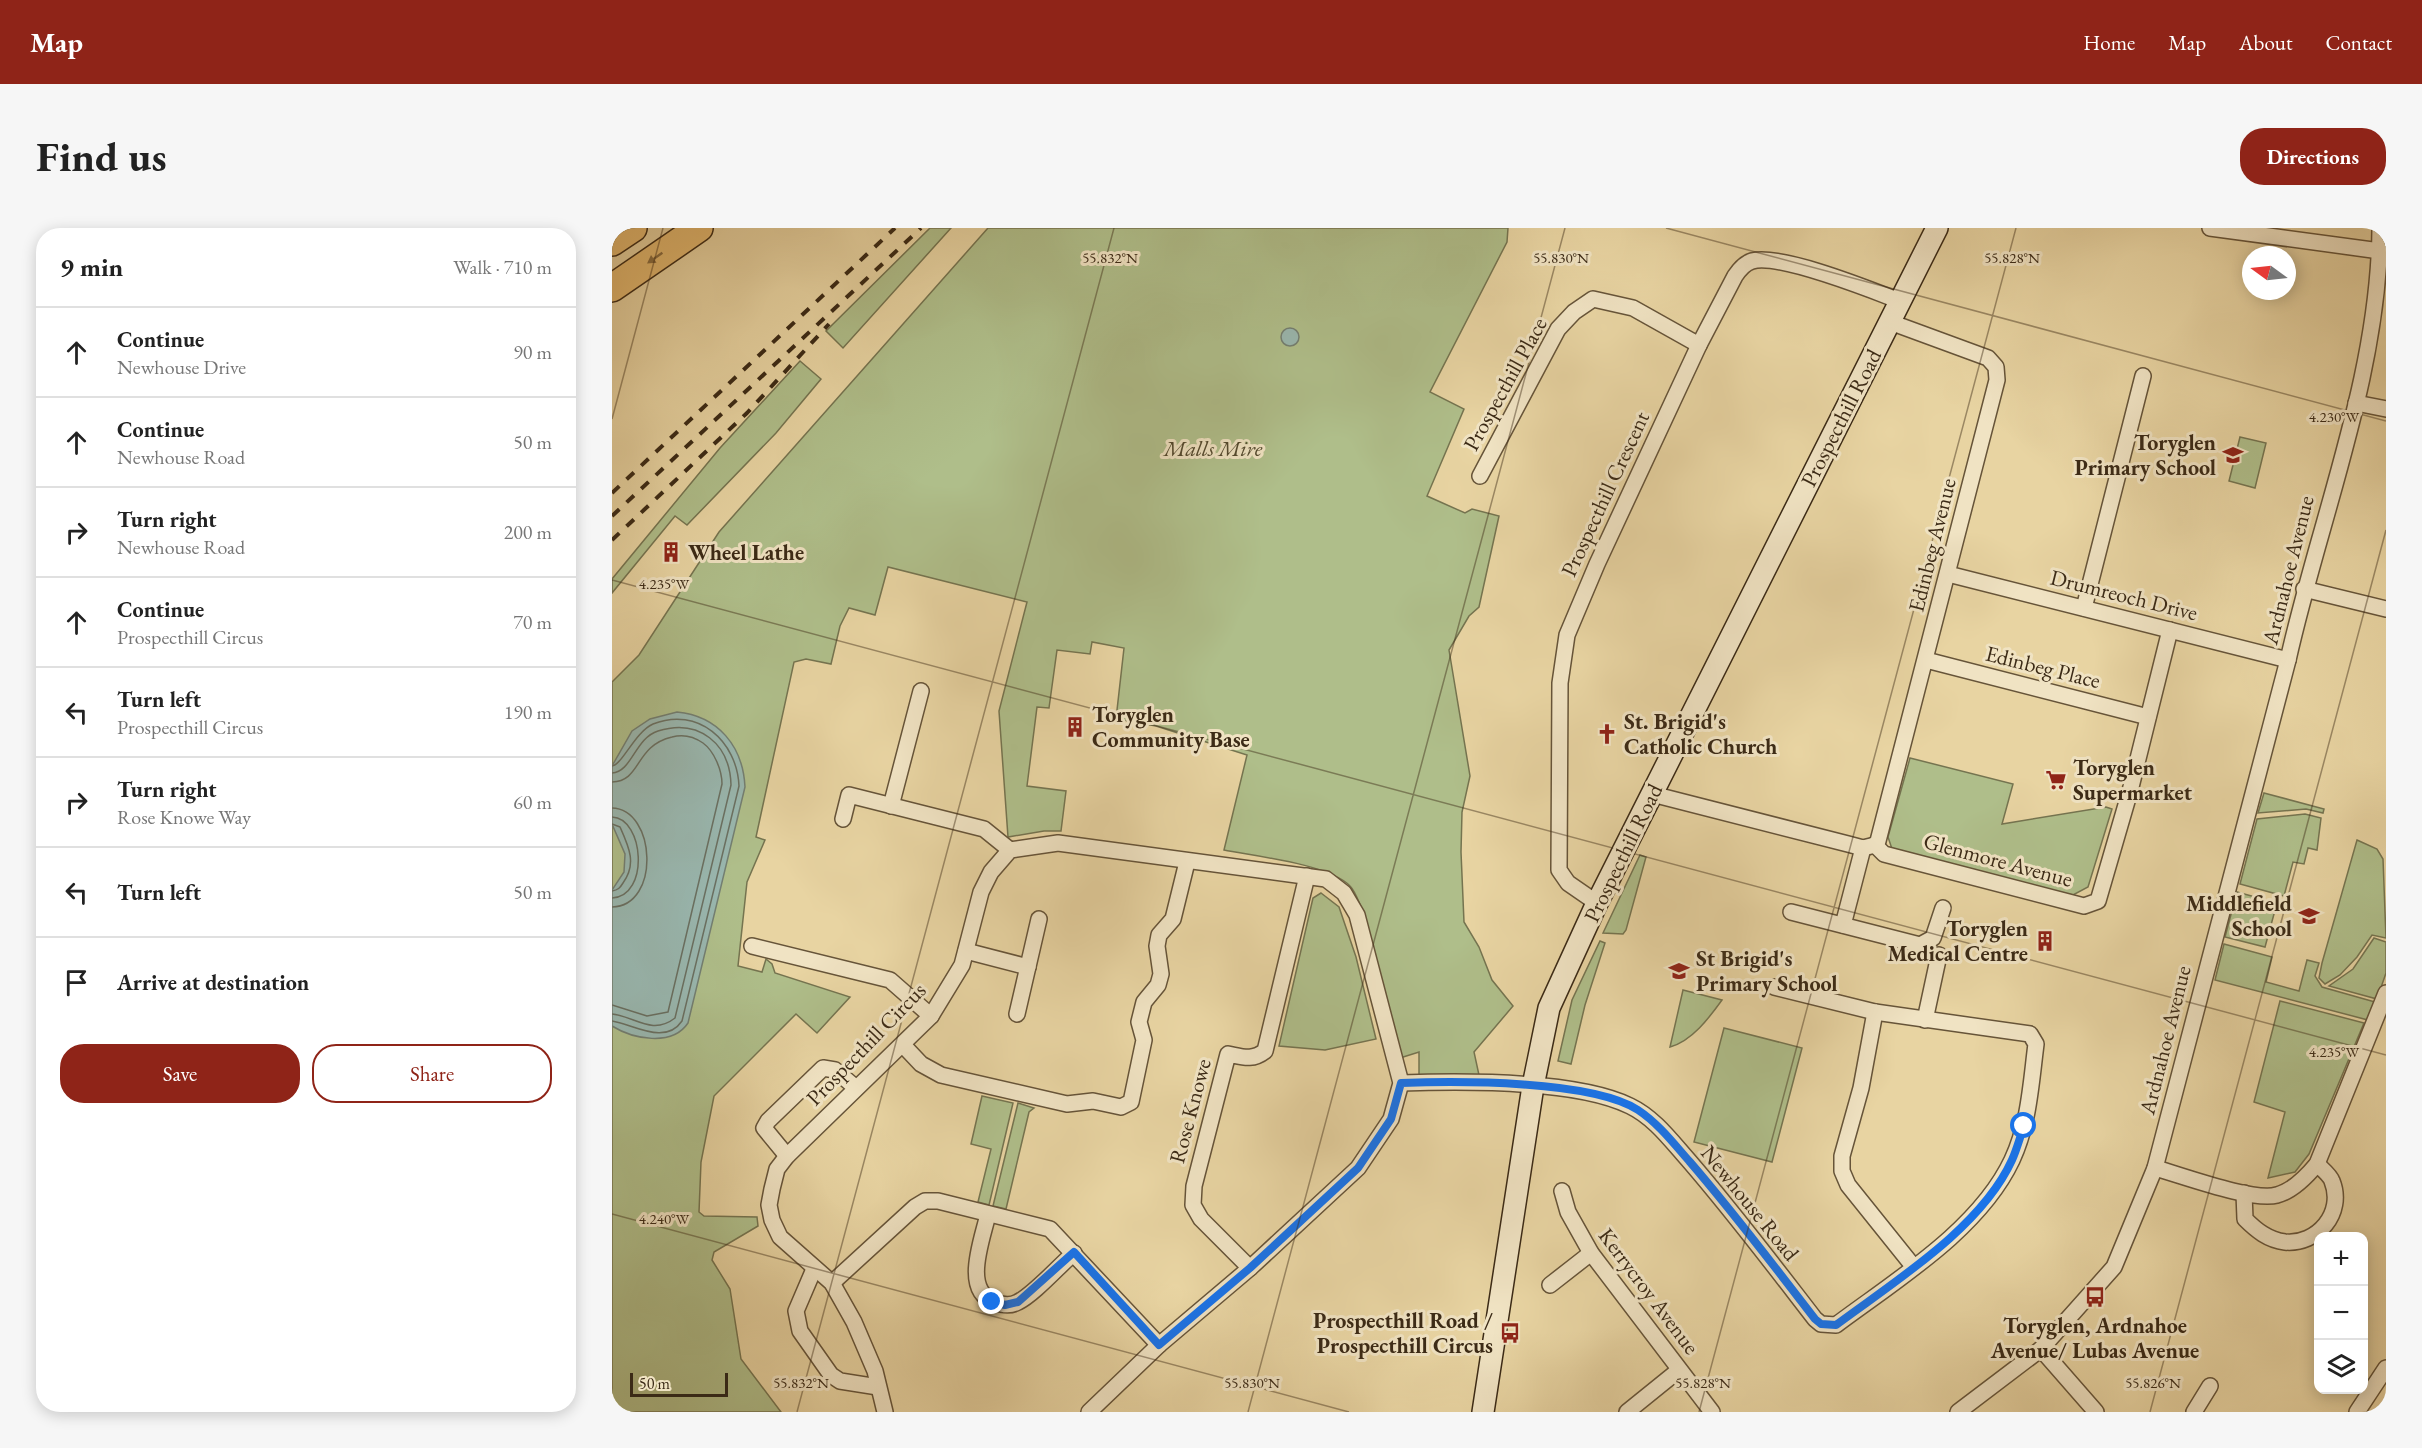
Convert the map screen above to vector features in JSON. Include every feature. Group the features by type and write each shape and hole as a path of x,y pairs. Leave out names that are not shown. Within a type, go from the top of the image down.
{"highway":[{"path":"612,242 633,228"},
{"path":"612,288 699,228"}],"main road":[{"name":"Prospecthill Road","path":"1483,1412 1533,1086 1549,1008 1597,903 1936,228"}],"street":[{"path":"2210,228 2380,251"},
{"name":"Ardnahoe Avenue","path":"1958,1412 2041,1349 2115,1267 2155,1168 2288,660 2304,589 2356,403 2369,342 2380,251 2380,228"},
{"name":"Prospecthill Crescent","path":"1597,903 1568,884 1559,870 1560,683 1565,642 1597,564 1699,345 1735,276 1742,267 1753,260 1784,263 1837,277 1900,301"},
{"name":"Prospecthill Place","path":"1480,476 1558,329 1574,312 1593,299 1633,308 1699,345"},
{"name":"Edinbeg Avenue","path":"1843,925 1926,660 1997,380 1996,368 1988,358 1890,322"},
{"path":"2084,608 2143,376"},
{"path":"2356,403 2386,409"},
{"name":"Drumreoch Drive","path":"1948,574 2288,660"},
{"path":"2304,589 2386,609"},
{"name":"Glenmore Avenue","path":"1652,794 1869,846 1884,854 2084,906 2098,901 2170,630"},
{"name":"Edinbeg Place","path":"1926,660 2148,717"},
{"path":"891,806 921,691"},
{"path":"843,819 849,795 984,829 1010,850 1058,843 1326,879 1344,893 1357,915 1401,1083 1391,1119 1358,1168 1250,1268 1159,1345 1089,1412"},
{"name":"Prospecthill Circus","path":"885,1412 875,1371 854,1322 832,1283 780,1237 772,1220 769,1205 772,1189 777,1169 787,1156 931,1016 949,990 966,951 981,892 991,872 1010,850"},
{"path":"903,1045 921,1064 941,1076 1067,1104 1094,1101 1121,1107 1131,1102 1144,1040 1139,1022 1144,1002 1158,985 1161,974 1157,946 1159,935 1173,919 1187,862"},
{"name":"Rose Knowe","path":"1250,1268 1201,1219 1193,1205 1194,1186 1228,1054 1249,1059 1256,1058 1264,1051 1307,876"},
{"path":"1791,912 1920,945 1933,938 1943,908"},
{"path":"1017,1014 1039,919"},
{"path":"752,946 890,980 931,1016"},
{"path":"966,951 1028,967"},
{"path":"1774,987 1875,1012 1925,1020 1939,955"},
{"path":"2155,1168 2244,1193 2276,1195 2304,1179 2317,1164 2386,993"},
{"path":"1875,1012 1861,1088 1842,1156 1842,1171 1848,1185 1913,1266"},
{"name":"Newhouse Road","path":"1533,1086 1616,1100 1639,1111 1653,1122 1720,1197 1815,1319 1821,1324 1836,1325 1961,1230 1989,1197 2012,1161 2024,1126 2036,1044 2030,1034 1925,1020"},
{"path":"787,1156 767,1134 764,1128 768,1121 823,1068 835,1070 856,1088"},
{"path":"1401,1083 1462,1081 1533,1086"},
{"path":"2244,1193 2245,1219 2261,1234 2285,1242 2312,1238 2330,1220 2336,1197 2332,1179 2317,1164"},
{"name":"Kerrycroy Avenue","path":"1562,1191 1568,1212 1591,1253 1712,1412"},
{"path":"832,1283 915,1207 925,1201 938,1202 1050,1228 1159,1345"},
{"path":"988,1214 976,1281 982,1293 992,1302 1005,1305 1018,1302 1074,1252"},
{"path":"1550,1286 1591,1253"},
{"path":"814,1269 796,1311 800,1331 831,1375 840,1381 878,1387"},
{"path":"2041,1349 2096,1412"},
{"path":"2357,1412 2386,1368"},
{"path":"1627,1412 1679,1370"},
{"path":"2194,1412 2210,1386"}],"green space":[{"path":"930,228 951,228 843,348 826,331"},
{"name":"Malls Mire","path":"988,228 1508,228 1507,242 1430,392 1464,409 1427,496 1465,513 1472,509 1499,516 1479,607 1469,616 1449,650 1470,776 1462,812 1464,922 1479,947 1492,980 1513,1006 1474,1052 1479,1075 1419,1075 1419,1052 1400,1058 1361,907 1353,890 1340,878 1326,872 1272,858 1224,850 1247,755 1156,726 1116,719 1124,648 1092,642 1090,654 1057,650 1049,708 1037,707 1027,786 1066,791 1061,831 1044,831 1008,837 999,711 1027,602 888,567 875,615 849,608 840,626 831,664 806,659 794,662 756,837 765,840 747,882 738,966 762,972 766,959 772,964 775,973 850,997 817,1033 796,1014 714,1096 701,1162 699,1212 704,1216 757,1217 758,1226 714,1252 712,1260 730,1289 741,1359 781,1412 612,1412 612,682 639,655 719,532"},
{"path":"800,361 821,379 776,433 687,525 675,516 612,593 612,579 720,448"},
{"path":"2240,437 2266,443 2255,488 2229,481"},
{"path":"1910,758 2013,784 2002,824 2106,807 2112,809 2088,887 2073,895 2017,884 1892,849 1888,837"},
{"path":"2264,793 2324,809 2323,813 2306,809 2258,813"},
{"path":"2305,814 2321,818 2317,850 2308,848 2304,864 2293,862 2284,896 2240,884 2257,819"},
{"path":"2357,840 2377,849 2383,859 2386,938 2372,935 2357,957 2340,975 2325,984 2319,978 2322,963"},
{"path":"1640,855 1646,857 1626,930 1623,934 1603,933"},
{"path":"2237,892 2277,903 2265,947 2225,937"},
{"path":"1321,893 1339,907 1356,957 1376,1039 1325,1050 1279,1046 1313,898"},
{"path":"2374,938 2386,942 2386,973 2377,999 2329,986 2353,969"},
{"path":"1600,941 1605,943 1585,1005 1571,1064 1558,1061 1572,1000"},
{"path":"2224,944 2272,957 2266,982 2299,991 2307,960 2319,963 2315,976 2322,987 2375,1002 2368,1020 2215,980"},
{"path":"1683,990 1722,1000 1693,1034 1670,1047"},
{"path":"2280,1001 2364,1023 2309,1154 2295,1172 2268,1178 2285,1112 2254,1102"},
{"path":"1724,1028 1802,1048 1772,1162 1694,1142"},
{"path":"982,1096 1013,1103 989,1205 978,1202 991,1149 971,1144"},
{"path":"1018,1103 1034,1108 1029,1112 1006,1209 993,1206"}],"water":[{"path":"1286,328 1294,328 1299,333 1297,344 1286,346 1281,341 1281,333"},
{"path":"677,712 705,720 726,736 739,759 745,787 688,1023 681,1031 662,1038 641,1037 612,1026 612,890 624,872 625,854 612,824 612,766 632,731 650,719"}],"railway":[{"path":"612,493 895,228"},
{"path":"612,516 921,228"},
{"path":"612,540 747,413 829,324"}],"place":[{"name":"Toryglen Primary School","path":"2233,455"},
{"name":"Wheel Lathe","path":"671,552"},
{"name":"Toryglen Community Base","path":"1075,727"},
{"name":"St. Brigid's Catholic Church","path":"1607,734"},
{"name":"Toryglen Supermarket","path":"2056,780"},
{"name":"Middlefield School","path":"2309,916"},
{"name":"Toryglen Medical Centre","path":"2045,941"},
{"name":"St Brigid's Primary School","path":"1679,971"},
{"name":"Toryglen, Ardnahoe Avenue/ Lubas Avenue","path":"2095,1297"},
{"name":"Prospecthill Road / Prospecthill Circus","path":"1510,1333"}],"route":[{"path":"992,1302 1005,1305 1018,1302 1074,1252 1159,1345 1250,1268 1358,1168 1391,1119 1401,1083 1462,1081 1561,1089 1616,1100 1639,1111 1665,1134 1720,1197 1815,1319 1821,1324 1836,1325 1961,1230 1989,1197 2012,1161 2024,1126"}]}
